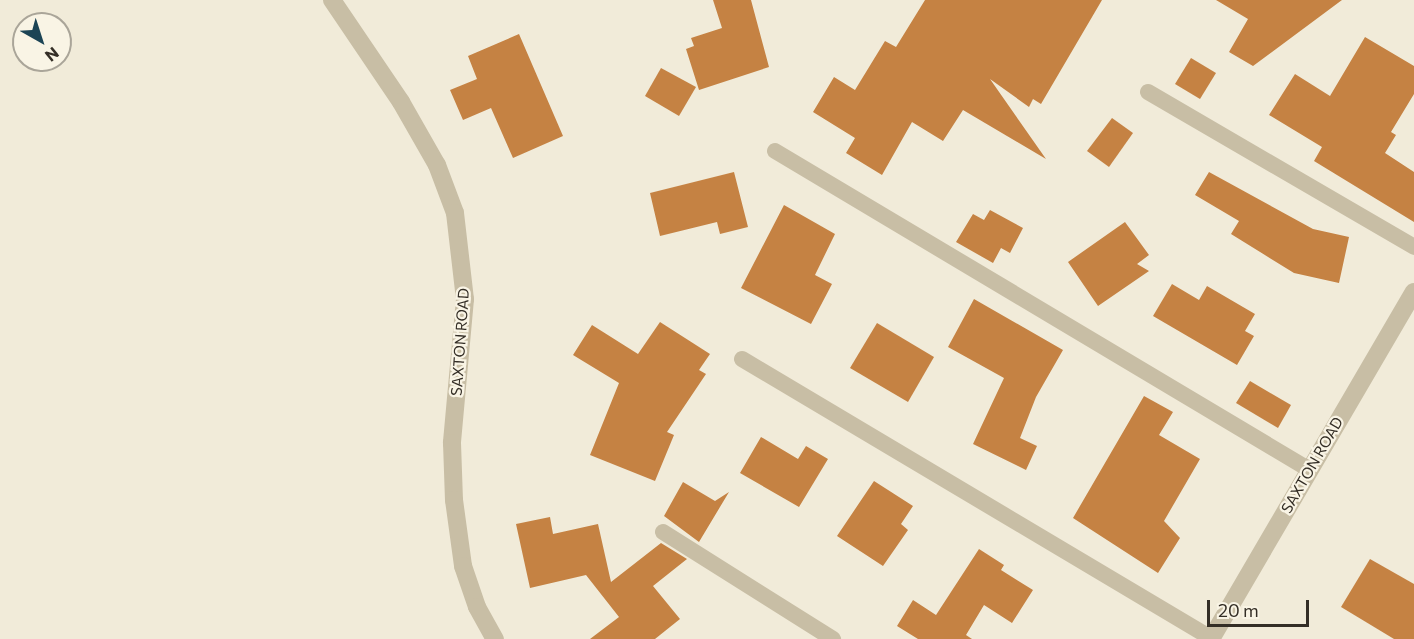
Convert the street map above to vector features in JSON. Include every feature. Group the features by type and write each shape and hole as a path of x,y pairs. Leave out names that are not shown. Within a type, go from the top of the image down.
{"street":[{"name":"SAXTON ROAD","path":"332,0 401,102 437,165 455,213 465,299 452,443 453,500 464,566 477,607 495,639"},
{"name":"SAXTON ROAD","path":"1211,638 1414,292"}],"lane":[{"path":"1148,92 1414,248"},
{"path":"774,151 1310,470"},
{"path":"742,359 1211,638"},
{"path":"663,532 832,639"}],"building":[{"path":"713,0 751,0 769,67 699,90 686,49 694,46 691,38 722,28"},
{"path":"925,0 1102,0 1041,104 1033,99 1029,107 990,79 1046,159 963,110 943,141 912,122 882,175 846,153 855,138 813,112 834,77 855,90 885,41 896,47"},
{"path":"1216,0 1342,0 1253,66 1229,52 1248,19"},
{"path":"519,34 563,136 513,158 491,108 463,120 450,90 477,79 468,56"},
{"path":"1365,37 1414,66 1414,94 1391,132 1396,135 1385,153 1414,172 1414,222 1314,161 1322,147 1269,115 1295,74 1330,96"},
{"path":"1191,58 1216,73 1200,99 1175,84"},
{"path":"661,68 696,87 679,116 645,96"},
{"path":"1112,118 1133,133 1109,167 1087,151"},
{"path":"734,172 748,227 720,234 717,222 660,236 650,193"},
{"path":"1209,172 1313,229 1349,237 1339,283 1294,273 1231,234 1239,221 1195,195"},
{"path":"784,205 835,234 815,275 832,284 811,324 741,288"},
{"path":"990,210 1023,228 1010,253 1001,248 993,263 956,242 973,214 984,220"},
{"path":"1125,222 1149,255 1137,264 1149,271 1098,306 1068,262"},
{"path":"1172,284 1199,300 1207,286 1255,314 1245,331 1254,336 1237,365 1153,316"},
{"path":"974,299 1063,350 1036,397 1020,438 1037,446 1026,470 973,444 1004,378 948,347"},
{"path":"660,322 710,354 699,370 706,374 667,432 674,435 655,481 590,455 619,383 573,355 592,325 638,354"},
{"path":"877,323 934,357 908,402 850,368"},
{"path":"1250,381 1291,405 1278,428 1236,403"},
{"path":"1144,396 1173,412 1159,435 1200,459 1164,521 1180,538 1158,573 1073,518"},
{"path":"761,437 798,459 806,446 828,459 799,507 740,473"},
{"path":"874,481 913,506 901,524 908,530 883,566 837,536"},
{"path":"683,482 715,501 729,492 699,542 664,516"},
{"path":"550,517 553,534 598,524 611,582 661,543 687,559 653,586 680,619 655,639 590,639 619,617 586,575 530,588 516,524"},
{"path":"979,549 1004,565 1001,570 1033,590 1012,623 984,605 966,635 972,639 918,639 897,626 913,600 936,615"},
{"path":"1370,559 1414,584 1414,639 1394,639 1341,607"}]}
